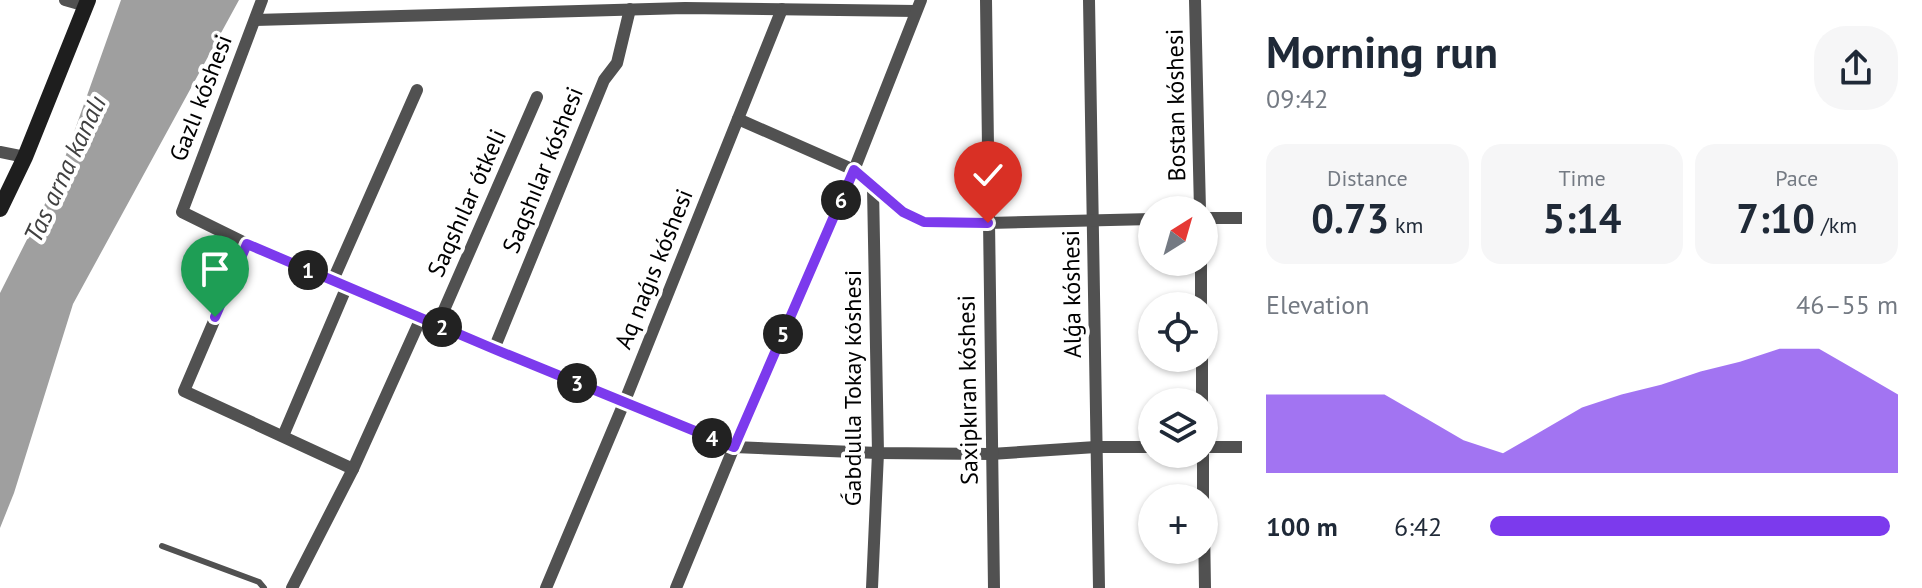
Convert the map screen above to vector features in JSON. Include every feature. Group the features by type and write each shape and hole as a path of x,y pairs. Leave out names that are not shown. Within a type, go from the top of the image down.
{"street":[{"path":"0,209 25,157 87,3 65,0"},
{"name":"Gazlı kóshesi","path":"247,244 182,212 262,0"},
{"name":"Saxipkıran kóshesi","path":"986,0 994,588"},
{"name":"Alǵa kóshesi","path":"1089,0 1099,588"},
{"name":"Bostan kóshesi","path":"1195,0 1200,196"},
{"path":"255,20 630,9 685,4 782,9 919,6 854,170 676,588"},
{"name":"Saqshılar kóshesi","path":"494,349 604,80 617,63 630,9"},
{"name":"Aq naǵıs kóshesi","path":"546,588 624,403 782,9"},
{"path":"333,280 417,90"},
{"name":"Saqshılar ótkeli","path":"437,326 537,97"},
{"path":"738,119 854,170 903,212 924,222 1138,219"},
{"path":"0,152 25,157"},
{"name":"Ǵabdulla Tokay kóshesi","path":"872,588 878,453 873,188"},
{"path":"1218,218 1242,218"},
{"path":"353,469 184,391 247,244 437,326 734,447 991,454 1138,447"},
{"path":"283,436 347,286"},
{"path":"292,588 353,469 421,318"},
{"path":"1218,447 1242,447"},
{"path":"1205,564 1205,588"}],"lane":[{"path":"162,546 259,582 264,588"}],"water":[{"name":"Tas arna kanalı","path":"121,0 239,0 73,304 14,493 0,528 0,293 57,180"}],"route":[{"path":"215,317 247,244 734,447 854,170 903,212 924,222 988,223"}]}
